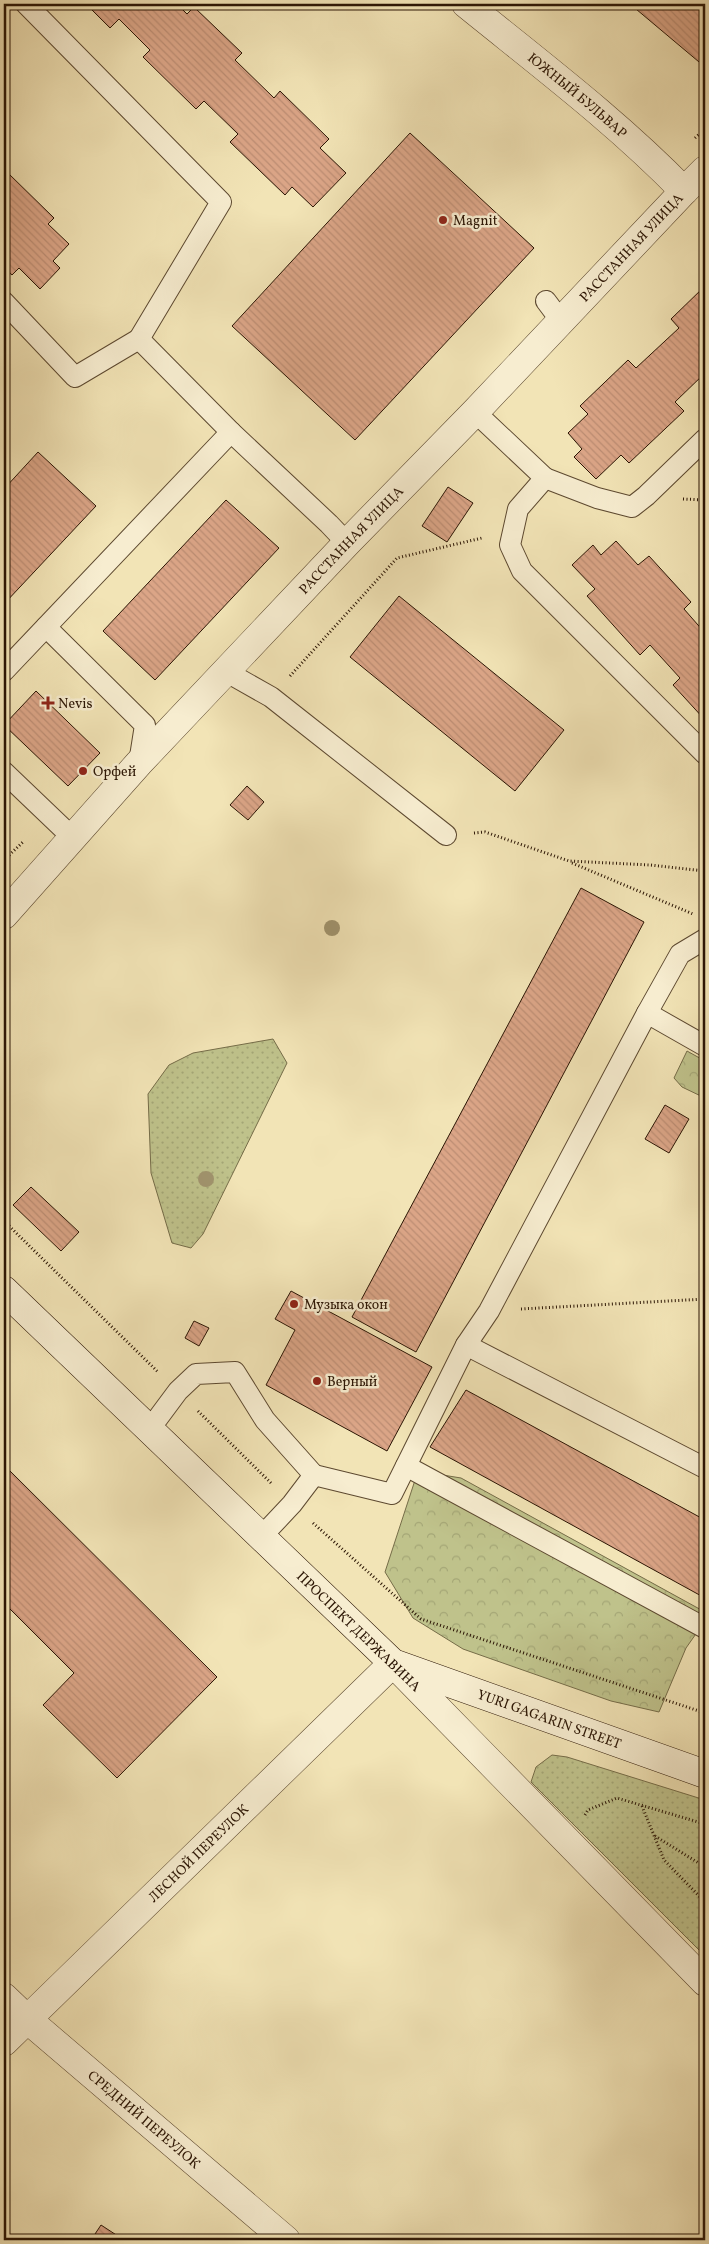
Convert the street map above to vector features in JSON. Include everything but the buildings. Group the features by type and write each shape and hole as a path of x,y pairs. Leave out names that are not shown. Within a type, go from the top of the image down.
{"street":[{"name":"ЮЖНЫЙ БУЛЬВАР","path":"466,4 573,90 663,169 684,191"},
{"name":"РАССТАННАЯ УЛИЦА","path":"4,915 139,763 347,543 475,412 553,311 705,170"},
{"name":"ПРОСПЕКТ ДЕРЖАВИНА","path":"4,1290 393,1663 705,1982"},
{"name":"YURI GAGARIN STREET","path":"393,1663 705,1772"},
{"name":"ЛЕСНОЙ ПЕРЕУЛОК","path":"4,2042 393,1663"},
{"name":"СРЕДНИЙ ПЕРЕУЛОК","path":"4,1996 27,2019 286,2240"}],"lane":[{"path":"4,302 75,377 139,339 221,202 26,4"},
{"path":"139,339 231,432 347,543"},
{"path":"475,412 545,478 597,498 632,507 705,439"},
{"path":"4,671 231,432"},
{"path":"545,478 518,509 510,545 522,571 705,754"},
{"path":"46,627 145,725 139,763"},
{"path":"226,671 271,697 446,835"},
{"path":"4,772 72,837"},
{"path":"149,1430 178,1392 196,1374 235,1372 265,1420 314,1475 392,1494 466,1346 489,1311 680,954 705,939"},
{"path":"647,1013 705,1046"},
{"path":"466,1346 705,1468"},
{"path":"406,1466 705,1628"},
{"path":"262,1536 292,1504 314,1475"}],"path":[{"path":"695,138 705,129"},
{"path":"271,697 397,558 514,531"},
{"path":"446,835 485,832 569,861 696,915"},
{"path":"569,861 705,871"},
{"path":"4,1221 292,1504 421,1619 705,1714"},
{"path":"489,1311 705,1299"},
{"path":"566,1840 588,1810 617,1798 705,1824"},
{"path":"642,1805 664,1860 705,1902"},
{"path":"654,1836 705,1867"}],"green space":[{"path":"273,1039 287,1063 203,1234 191,1248 172,1243 151,1173 148,1094 169,1065 193,1053"},
{"path":"687,1051 705,1061 705,1098 682,1087 674,1078"},
{"path":"418,1471 461,1478 705,1612 705,1621 686,1648 659,1712 611,1701 463,1649 413,1618 385,1572"},
{"path":"552,1755 567,1757 705,1800 705,1956 531,1782 536,1767"}],"place":[{"name":"Magnit","path":"443,220"},
{"name":"Nevis","path":"48,703"},
{"name":"Орфей","path":"83,771"},
{"name":"Музыка окон","path":"294,1304"},
{"name":"Верный","path":"317,1381"}]}
